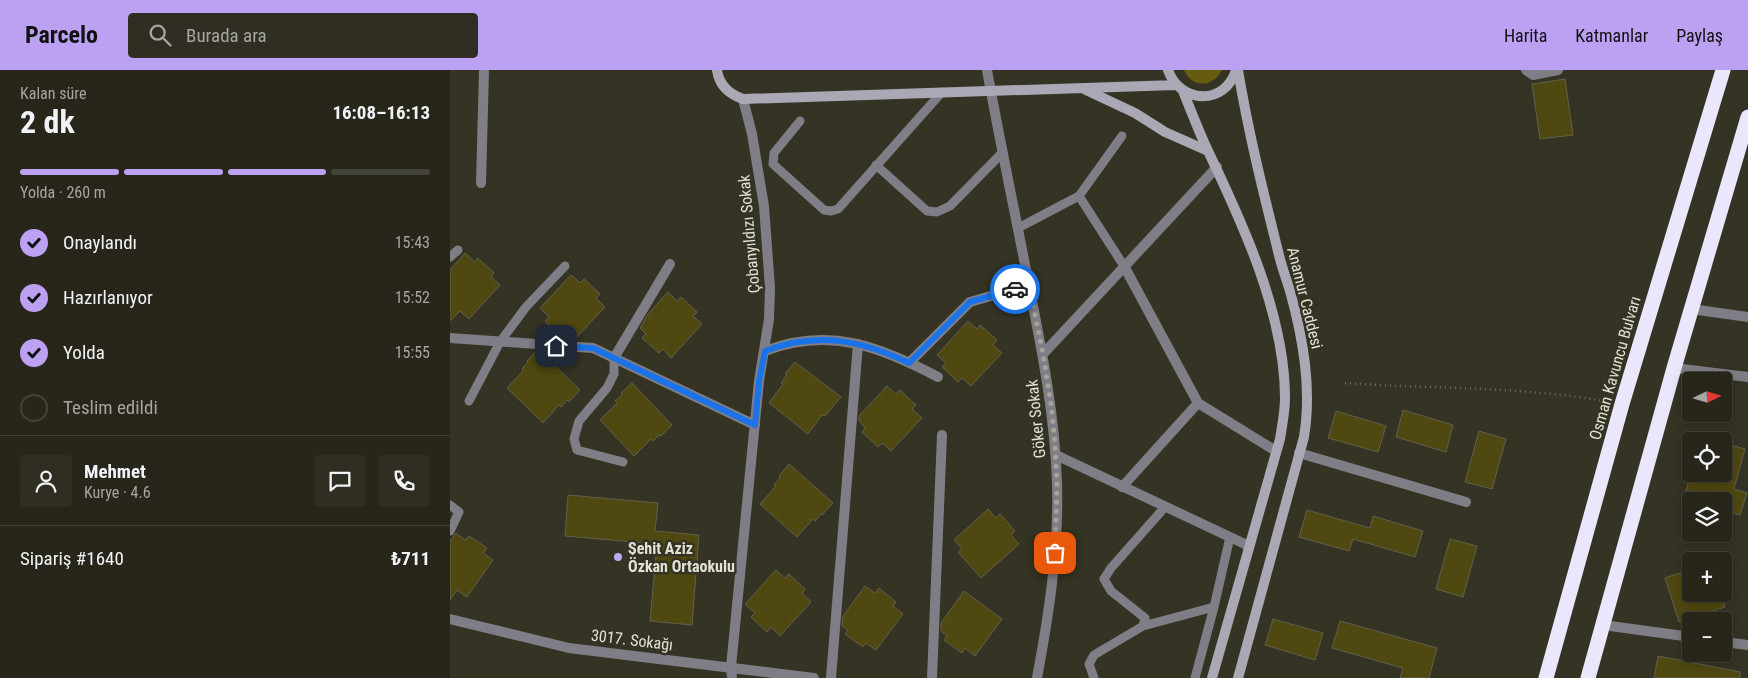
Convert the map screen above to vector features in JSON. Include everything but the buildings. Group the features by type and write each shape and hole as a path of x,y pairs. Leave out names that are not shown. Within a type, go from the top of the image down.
{"highway":[{"name":"Osman Kavuncu Bulvarı","path":"1546,678 1622,404 1722,70"},
{"path":"1588,678 1674,368 1748,117"}],"street":[{"path":"481,183 484,70"},
{"path":"717,70 720,82 724,88 729,93 743,99 1081,88 1179,88 1200,97 1218,93 1231,81 1237,70"},
{"name":"Göker Sokak","path":"987,70 1043,354 1051,404 1056,455 1057,525 1054,567 1037,678"},
{"path":"1168,70 1179,88 1217,167 1249,243 1260,274 1279,342 1285,398 1283,419 1276,451 1212,678"},
{"name":"Anamur Caddesi","path":"1237,70 1248,128 1301,340 1308,388 1304,437 1238,678"},
{"path":"1532,72 1558,70"},
{"path":"1081,88 1126,108 1164,132 1208,151"},
{"name":"Çobanyıldızı Sokak","path":"732,678 731,667 759,381 769,319 770,288 768,247 759,170 743,99"},
{"path":"1043,354 1217,167"},
{"path":"614,358 670,264"},
{"path":"1124,266 1198,403 1276,451"},
{"path":"909,363 970,302 1029,285"},
{"path":"1691,309 1748,317"},
{"path":"450,338 593,348 755,425"},
{"path":"765,351 781,344 815,339 844,341 858,344 909,363 938,377"},
{"path":"831,678 858,344"},
{"path":"1674,368 1748,377"},
{"path":"1122,487 1198,403"},
{"path":"932,678 942,435"},
{"path":"1299,453 1466,502"},
{"path":"1056,455 1249,546"},
{"name":"3017. Sokağı","path":"450,620 569,648 814,678"},
{"path":"1603,624 1682,636"},
{"path":"1732,643 1748,645"}],"lane":[{"path":"800,121 774,153 772,164 824,210 831,211 838,209 942,92"},
{"path":"1018,228 1079,196 1122,136"},
{"path":"876,165 926,211 937,212 950,206 1003,152"},
{"path":"1079,196 1124,266"},
{"path":"450,257 458,250"},
{"path":"469,401 500,342 526,307 565,266"},
{"path":"614,358 614,374 607,388 579,421 574,439 577,450 622,462"},
{"path":"450,505 459,512 450,531"},
{"path":"1143,626 1145,618 1111,591 1104,579 1111,568 1165,507"},
{"path":"1195,678 1230,537"},
{"path":"1094,678 1089,664 1094,655 1143,626 1214,607"}],"path":[{"path":"1345,383 1526,391 1622,404"}],"shaded area":[{"path":"1184,70 1222,70 1214,80 1197,83"}],"way so far":[{"path":"1015,289 1029,285 1051,404 1057,484 1055,553"}],"place":[{"name":"Şehit Aziz Özkan Ortaokulu","path":"618,557"}],"route":[{"path":"556,346 593,348 755,425 759,381 765,351 781,344 815,339 830,339 858,344 909,363 970,302 1015,289"}]}
